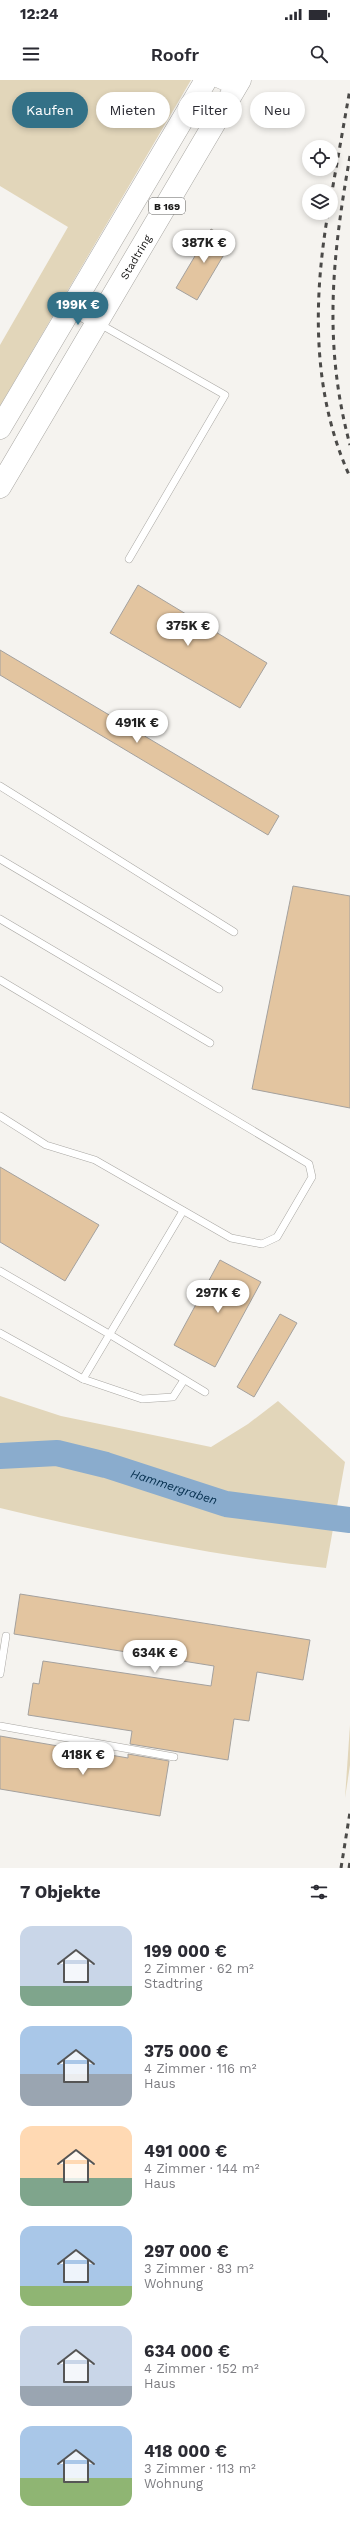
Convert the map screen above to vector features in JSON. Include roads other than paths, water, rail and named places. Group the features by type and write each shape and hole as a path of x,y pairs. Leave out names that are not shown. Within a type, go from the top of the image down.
{"main road":[{"name":"B 169","path":"0,428 206,80"},
{"name":"Stadtring","path":"0,487 98,323 231,83"}],"street":[{"path":"71,308 98,323"}],"lane":[{"path":"98,323 225,395 129,559"},
{"path":"0,786 234,932"},
{"path":"0,859 219,989"},
{"path":"0,919 210,1043"},
{"path":"0,980 308,1164 312,1177 277,1237 262,1244 232,1238 95,1160 46,1145 0,1116"},
{"path":"83,1379 183,1211"},
{"path":"0,1271 110,1334 205,1392"},
{"path":"0,1333 83,1379 142,1399 173,1397 184,1380"},
{"path":"0,1674 6,1636"},
{"path":"0,1726 174,1757"}],"waterway":[{"name":"Hammergraben","path":"0,1456 57,1453 106,1465 226,1504 350,1520"}],"railway":[{"path":"333,184 350,89"},
{"path":"350,156 339,230 333,301 333,336 336,372 350,445"},
{"path":"327,220 320,280 318,313 319,347 322,380 328,413 350,477"},
{"path":"341,1868 350,1812"},
{"path":"349,1868 350,1862"}]}
